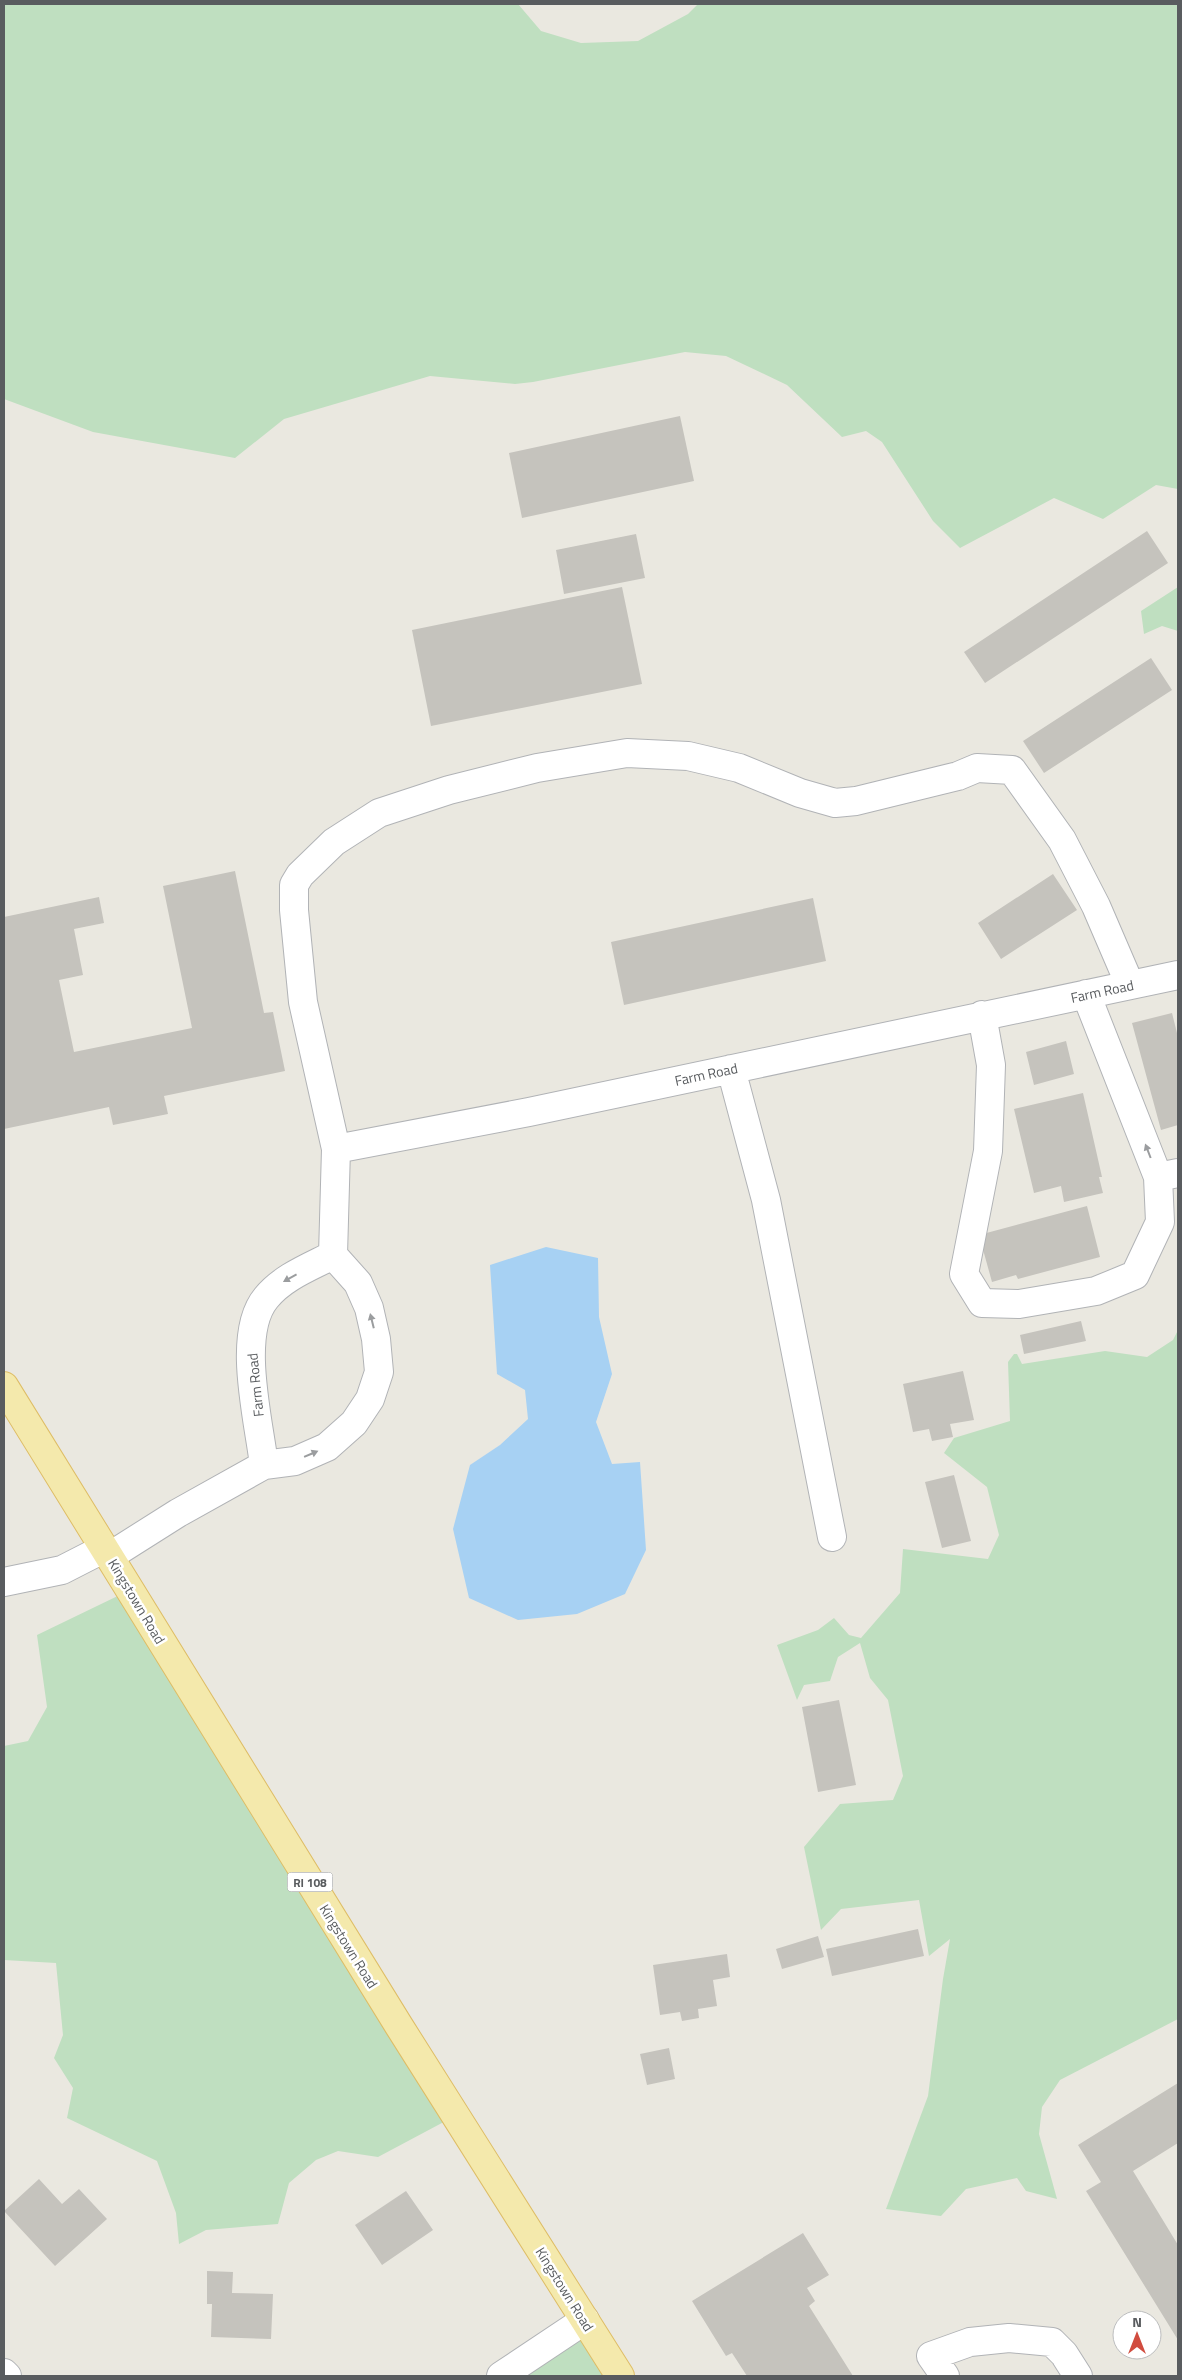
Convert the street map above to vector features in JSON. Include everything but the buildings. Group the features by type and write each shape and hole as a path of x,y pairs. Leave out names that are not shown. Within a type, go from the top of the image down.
{"main road":[{"name":"Kingstown Road","path":"4,1386 393,2017 620,2376"}],"street":[{"path":"4,1582 62,1570 107,1552 264,1465 295,1460 326,1447 354,1423 370,1399 379,1372 376,1339 369,1308 358,1284 333,1255 336,1149 304,1002 294,910 294,885 300,875 334,842 379,813 449,790 537,768 627,753 688,756 739,768 800,793 835,803 856,801 958,776 977,768 1012,770 1062,840 1096,906 1130,985"},
{"name":"Farm Road","path":"336,1149 529,1112 1178,975"},
{"path":"982,1015 991,1065 988,1151 964,1274 982,1303 1019,1304 1096,1291 1135,1275 1160,1222 1168,1175 1086,994"},
{"path":"731,1069 766,1200 832,1537"},
{"name":"Farm Road","path":"264,1465 250,1354 253,1326 265,1298 284,1280 333,1255"},
{"path":"501,2376 585,2320"},
{"path":"944,2376 931,2356 970,2342 1009,2338 1052,2342 1064,2354 1078,2376"},
{"path":"4,2373 7,2376"}],"green space":[{"path":"4,4 518,4 541,31 581,43 638,41 688,14 698,4 1178,4 1178,489 1156,485 1103,519 1054,498 960,548 933,521 882,442 866,431 842,437 787,385 726,356 685,352 515,384 430,376 284,419 235,458 93,432 4,399"},
{"path":"1178,587 1178,631 1162,626 1144,634 1141,611"},
{"path":"1178,1330 1178,2019 1060,2080 1042,2107 1039,2134 1057,2199 1026,2191 1017,2178 966,2189 941,2216 886,2209 928,2096 950,1939 929,1956 919,1900 841,1909 821,1930 804,1847 840,1804 893,1800 903,1776 888,1700 870,1678 860,1643 838,1657 830,1681 804,1685 797,1700 777,1645 818,1630 834,1618 849,1635 861,1638 900,1593 903,1549 988,1559 999,1535 987,1487 944,1453 954,1438 1010,1421 1008,1362 1014,1354 1017,1354 1022,1364 1105,1351 1147,1357 1173,1340"},
{"path":"128,1591 455,2116 378,2157 338,2151 316,2160 289,2183 278,2224 206,2230 179,2244 176,2213 157,2161 67,2118 73,2088 54,2058 63,2035 56,1963 4,1960 4,1746 28,1741 47,1707 37,1635"},
{"path":"571,2328 626,2376 497,2376"}],"water":[{"path":"546,1247 598,1258 599,1317 612,1374 596,1422 612,1464 640,1462 646,1550 625,1594 577,1614 518,1620 469,1598 453,1529 470,1465 500,1445 528,1419 525,1390 497,1374 490,1265"}]}
